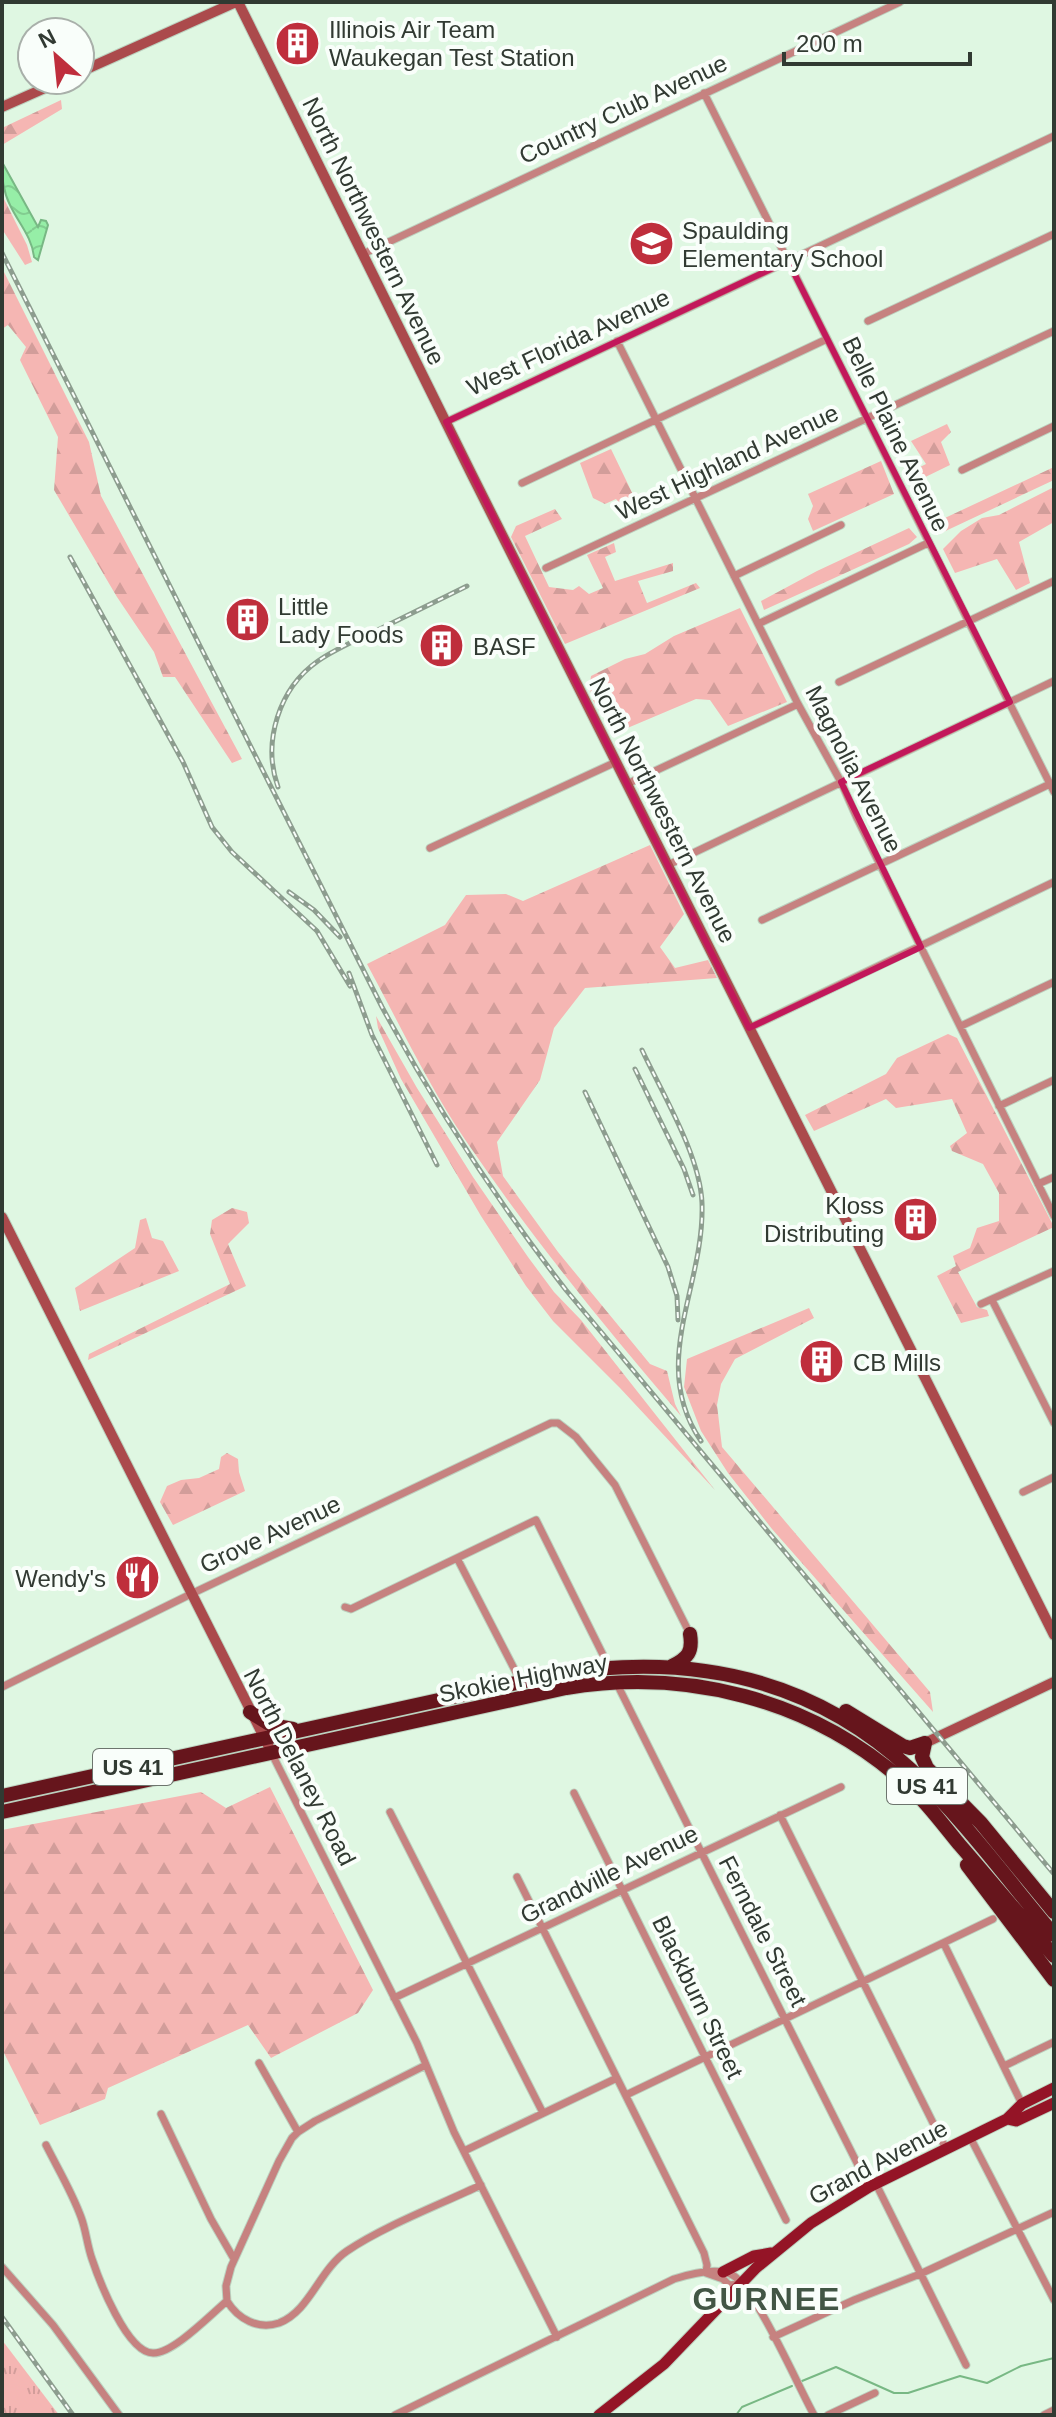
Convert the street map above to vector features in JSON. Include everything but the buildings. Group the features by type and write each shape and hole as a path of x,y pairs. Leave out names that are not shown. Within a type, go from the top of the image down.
{"highway":[{"path":"672,1667 689,1654 692,1646 690,1634"},
{"name":"Skokie Highway","path":"2,1796 557,1674 612,1674 672,1667 703,1670 762,1683 811,1702 847,1721 908,1767 946,1806 1054,1935"},
{"name":"Skokie Highway","path":"2,1812 612,1674 704,1686 784,1708 839,1734 885,1766 921,1799 1054,1956"},
{"path":"762,1683 816,1697 839,1707 903,1746 910,1748 925,1743"},
{"path":"250,1712 271,1725 301,1731"},
{"path":"925,1743 922,1757 927,1768 981,1823 1054,1913"},
{"path":"908,1767 946,1798 1054,1913"},
{"path":"921,1799 984,1890 1054,1980"}],"main road":[{"name":"Grand Avenue","path":"599,2415 669,2359 772,2253 826,2212 1007,2119 1022,2104 1054,2088"},
{"name":"Grand Avenue","path":"1007,2119 1016,2121 1054,2103"},
{"path":"723,2272 754,2256 772,2253"}],"street":[{"path":"96,65 237,2"},
{"name":"North Northwestern Avenue","path":"237,2 1054,1635"},
{"name":"Country Club Avenue","path":"363,254 900,2"},
{"name":"Belle Plaine Avenue","path":"704,93 967,623 1053,786"},
{"path":"2,107 27,96"},
{"name":"West Florida Avenue","path":"446,422 1054,136"},
{"path":"868,321 1054,234"},
{"name":"West Highland Avenue","path":"546,568 1054,331"},
{"path":"522,483 827,339"},
{"name":"Magnolia Avenue","path":"617,341 798,704 841,782 1054,1216"},
{"path":"962,470 1054,426"},
{"path":"734,576 841,525"},
{"path":"758,624 928,543"},
{"path":"839,682 1054,581"},
{"path":"668,865 1054,681"},
{"path":"627,784 798,704"},
{"path":"430,848 616,762"},
{"path":"762,920 1053,786"},
{"path":"749,1028 1054,882"},
{"path":"961,1026 1054,982"},
{"path":"999,1106 1054,1080"},
{"path":"1038,1184 1054,1177"},
{"name":"North Delaney Road","path":"2,1217 394,1998 464,2151 557,2337"},
{"path":"981,1304 1054,1271"},
{"path":"992,1300 1054,1423"},
{"name":"Grove Avenue","path":"2,1687 551,1423 558,1423 576,1437 615,1485 690,1634"},
{"path":"1023,1492 1054,1477"},
{"name":"Ferndale Street","path":"457,1558 536,1520 785,2019 966,2365"},
{"path":"345,1607 351,1609 457,1558 521,1682"},
{"path":"925,1743 1054,1682"},
{"name":"Grandville Avenue","path":"394,1998 841,1787"},
{"name":"Blackburn Street","path":"574,1793 786,2220"},
{"path":"390,1812 543,2113"},
{"path":"780,1815 946,2149"},
{"path":"517,1877 704,2253 706,2273"},
{"path":"626,2095 993,1919"},
{"path":"944,1944 1022,2104"},
{"path":"1004,2066 1054,2042"},
{"path":"259,2063 298,2132"},
{"path":"426,2065 298,2132 279,2161 234,2259 226,2286 227,2301 237,2314 257,2325 271,2325 289,2318 302,2307 325,2272 346,2252 403,2221 481,2185"},
{"path":"464,2151 617,2078"},
{"path":"161,2114 211,2219 234,2259"},
{"path":"970,2137 1054,2300"},
{"path":"46,2145 83,2220 97,2275 135,2344 151,2354 169,2349 227,2301"},
{"path":"773,2337 1054,2212"},
{"path":"2,2267 53,2325 119,2415"},
{"path":"396,2415 674,2279 712,2270 735,2277 751,2295 814,2415"},
{"path":"706,2273 723,2279 729,2285 740,2284"},
{"path":"828,2415 875,2393"},
{"path":"1044,2415 1054,2410"}],"highlighted area":[{"path":"788,261 1010,702 841,782 921,947 749,1028 446,422"}],"green space":[{"path":"61,100 62,109 2,145 2,128"},
{"path":"2,195 27,245 32,262 25,265 2,229"},
{"path":"2,268 89,442 101,496 242,759 232,763 175,677 163,677 154,652 117,597 54,490 58,437 20,360 26,347 8,325 2,329"},
{"path":"947,424 951,432 941,442 950,465 911,484 904,475 926,464 911,441"},
{"path":"611,449 639,507 626,511 616,499 605,504 593,498 580,463"},
{"path":"881,461 894,494 813,531 808,519 813,506 808,494"},
{"path":"1054,467 1054,480 937,535 932,524"},
{"path":"1054,487 1054,522 1019,542 1030,583 1016,590 997,559 955,573 943,549 961,531 982,518 999,515"},
{"path":"555,509 562,519 525,536 549,587 573,590 579,586 589,594 603,588 587,555 614,543 616,552 605,557 615,581 673,563 673,571 638,581 647,603 696,583 700,588 565,644 511,537 516,526"},
{"path":"909,528 917,537 909,544 764,610 761,601"},
{"path":"740,608 787,702 728,726 710,700 696,699 618,732 593,700 591,676 625,659 645,654 674,636"},
{"path":"650,845 684,914 660,947 675,968 708,960 717,978 585,988 554,1028 540,1080 497,1142 503,1176 558,1252 650,1364 667,1371 681,1416 570,1282 466,1141 426,1076 367,964 445,925 466,895 506,894 523,901"},
{"path":"376,1016 473,1177 528,1257 715,1490 553,1321 526,1286 401,1079 378,1028"},
{"path":"948,1034 957,1038 1054,1227 958,1272 977,1307 987,1310 989,1316 961,1323 937,1276 956,1266 953,1256 970,1248 977,1228 999,1221 999,1193 983,1164 952,1151 950,1146 967,1133 952,1099 896,1108 886,1099 814,1131 805,1115 886,1074 897,1058"},
{"path":"232,1208 247,1212 249,1223 228,1244 246,1286 88,1360 89,1354 230,1284 210,1234 212,1220"},
{"path":"146,1218 152,1238 163,1241 179,1271 80,1311 75,1288 135,1248 140,1220"},
{"path":"809,1308 814,1318 735,1359 721,1384 717,1405 722,1447 930,1692 933,1712 772,1529 728,1473 701,1431 684,1387 687,1359"},
{"path":"227,1453 238,1459 245,1491 173,1525 160,1502 167,1486 219,1469 221,1457"},
{"path":"270,1787 373,1990 358,2013 271,2058 248,2025 108,2088 105,2099 40,2125 2,2049 2,1830 201,1792 226,1808"},
{"path":"2,2340 59,2415 2,2415"}],"water":[{"path":"2,162 38,227 41,220 48,225 38,260 8,200 3,184"}],"waterway":[{"path":"802,2381 836,2367 894,2393 908,2393 960,2376 987,2383 1021,2366 1054,2358"},
{"path":"736,2415 742,2407 792,2386"}],"railway":[{"path":"2,253 382,1007 468,1152 566,1290 1054,1874"},
{"path":"70,557 183,762 212,827 232,852 317,931 350,986"},
{"path":"278,787 272,752 273,734 284,701 304,672 334,651 467,586"},
{"path":"289,892 314,910 340,937"},
{"path":"349,973 372,1035 437,1165"},
{"path":"642,1050 688,1145 700,1184 701,1234 683,1324 679,1383 686,1412 701,1441"},
{"path":"635,1069 684,1169 693,1195"},
{"path":"585,1092 668,1267 677,1296 678,1320"},
{"path":"2,2317 73,2415"}],"place":[{"name":"Illinois Air Team Waukegan Test Station","path":"298,43"},
{"name":"Spaulding Elementary School","path":"651,244"},
{"name":"Little Lady Foods","path":"247,620"},
{"name":"BASF","path":"442,646"},
{"name":"Kloss Distributing","path":"915,1219"},
{"name":"CB Mills","path":"822,1362"},
{"name":"Wendy's","path":"137,1578"}],"district":[{"name":"GURNEE","path":"767,2299"}]}
